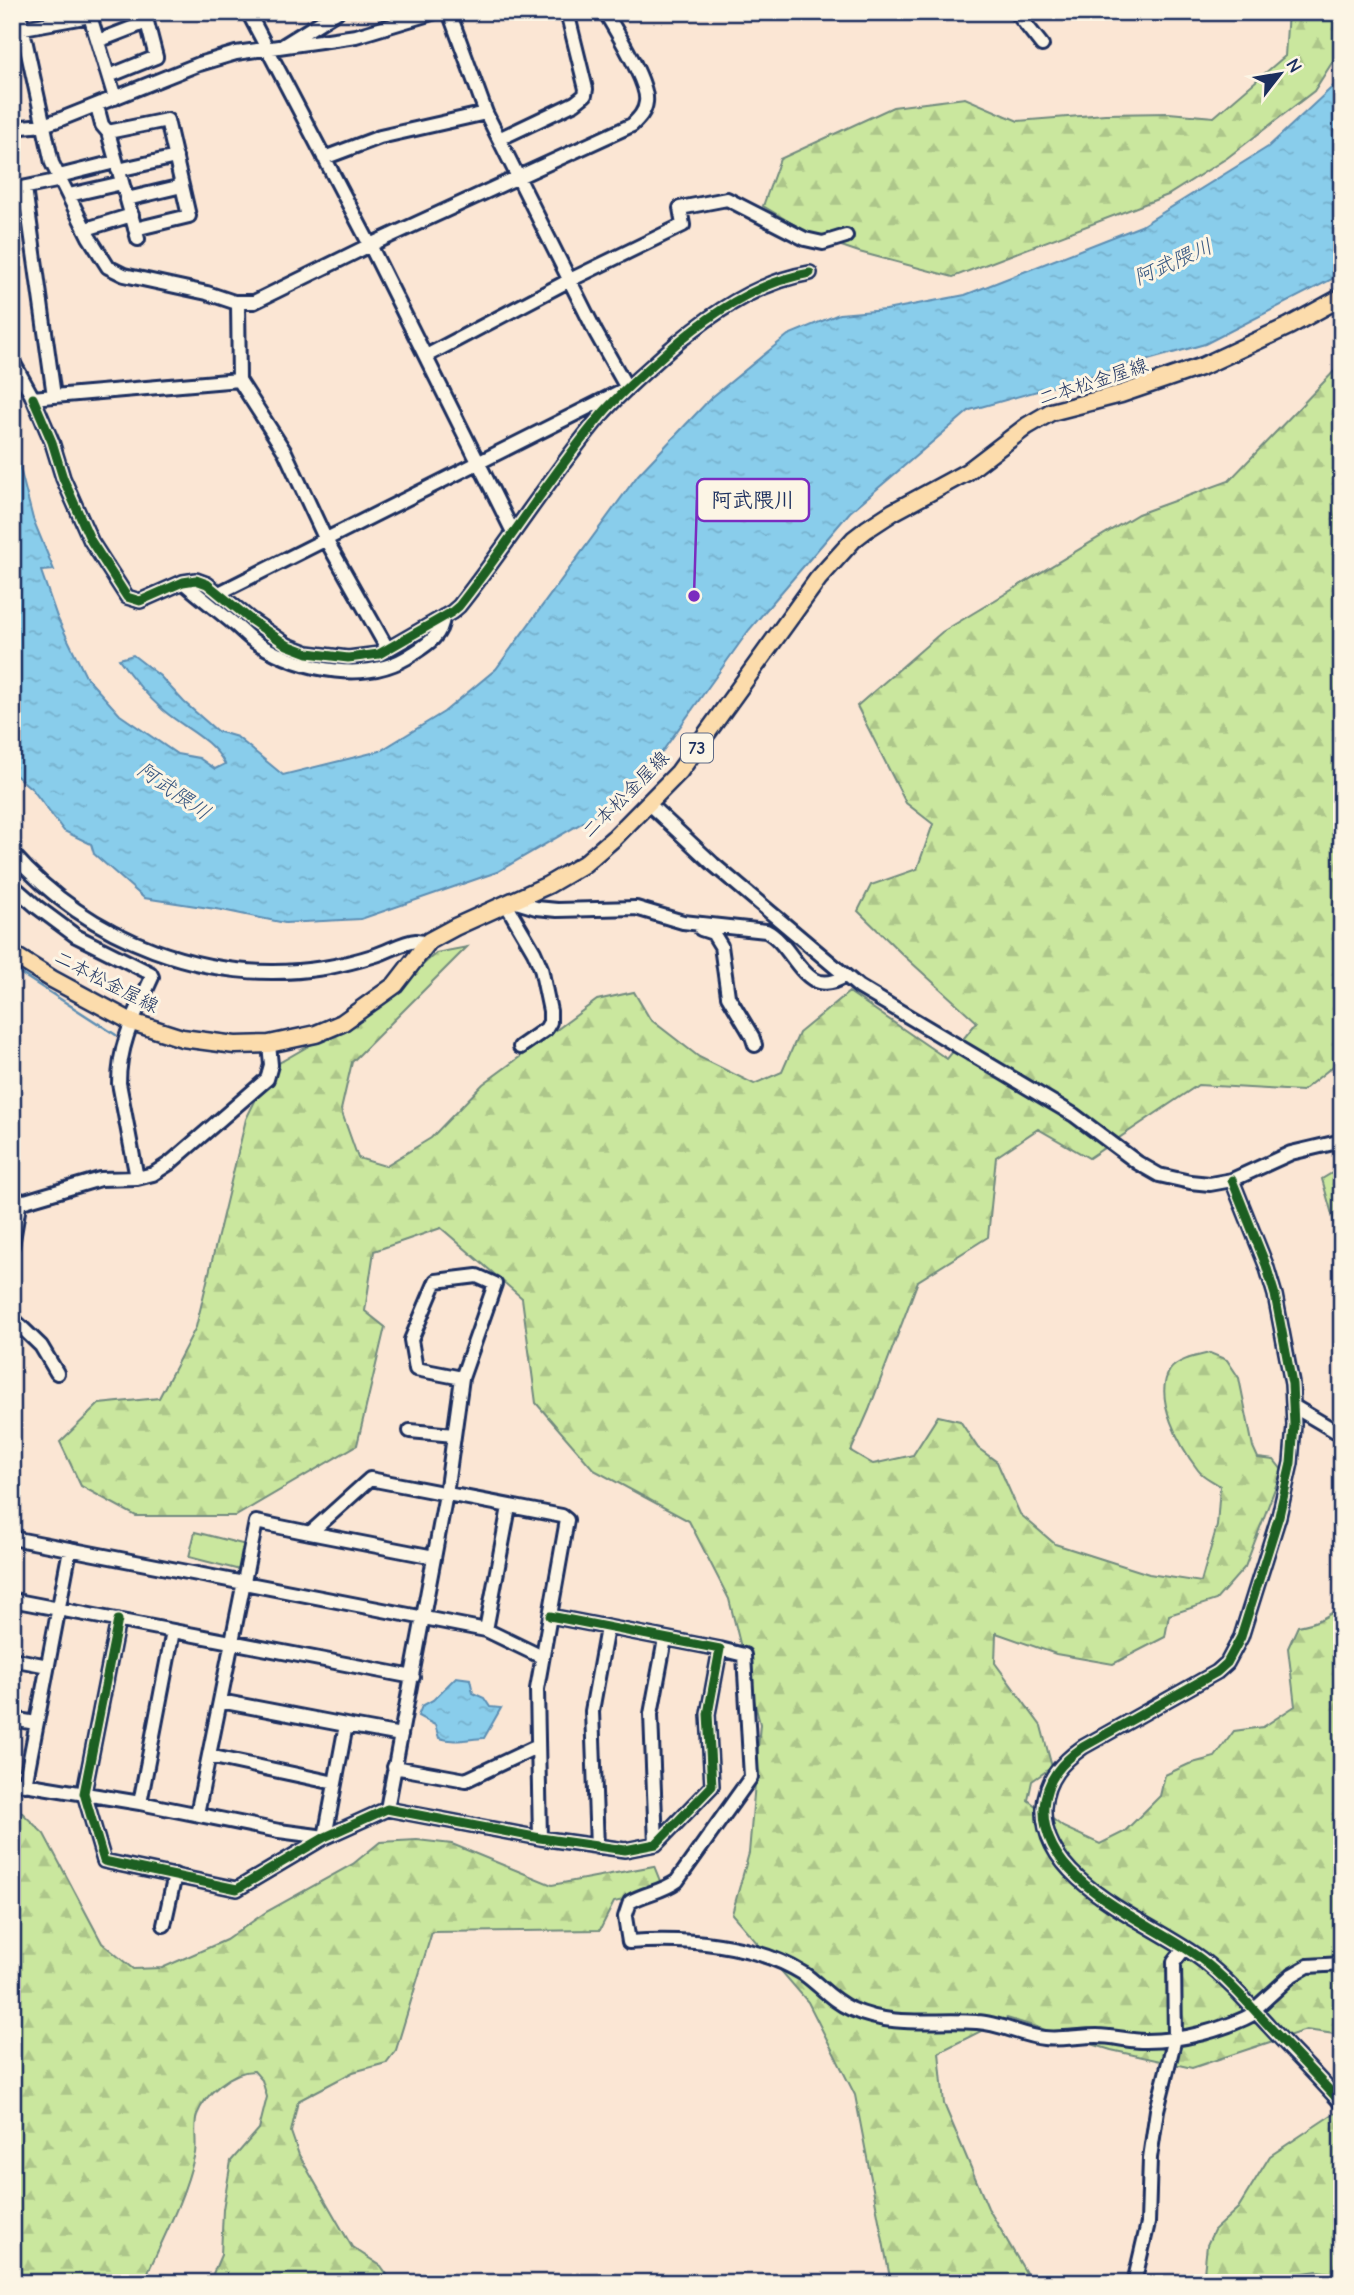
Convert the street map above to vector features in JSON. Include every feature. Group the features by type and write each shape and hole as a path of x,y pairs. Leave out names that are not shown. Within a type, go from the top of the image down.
{"main road":[{"name":"二本松金屋線","path":"12,954 132,1022 182,1038 235,1045 269,1044 316,1034 342,1023 395,985 427,944 455,927 548,885 584,864 649,804 680,772 818,579 854,539 867,529 958,478 1027,426 1051,412 1121,394 1203,366 1289,326 1342,297"}],"street":[{"path":"19,12 17,30 52,163 108,267 124,275 238,303 254,302 370,245 632,125 643,113 647,95 606,12"},
{"path":"248,12 370,245 513,532"},
{"path":"283,48 295,36 337,12"},
{"path":"12,128 43,125 199,64 236,53 356,36 436,12"},
{"path":"449,12 486,113 627,388"},
{"path":"499,139 575,103 585,94 567,12"},
{"path":"1016,12 1042,45"},
{"path":"17,30 90,14 116,98"},
{"path":"98,41 145,17 156,57 109,76"},
{"path":"97,106 102,125 108,132 136,234 189,216 167,120 108,132"},
{"path":"324,159 380,137 486,113"},
{"path":"54,396 19,189 117,166 176,157"},
{"path":"69,195 122,183"},
{"path":"127,199 182,187"},
{"path":"426,356 570,280 683,225 680,208 727,199 805,239 823,243 846,236"},
{"path":"86,229 132,215"},
{"path":"12,360 33,398 52,442 62,478 91,541 127,597 140,601 183,582 196,580 207,583 287,645 308,653 348,659 372,657 459,606 548,482 603,414 627,388 692,330 743,297 810,273"},
{"path":"238,303 239,380 285,452 326,538 387,649"},
{"path":"33,398 239,380"},
{"path":"219,593 627,388"},
{"path":"183,582 254,642 279,655 336,671 363,671 388,666 408,657 437,636 443,624 443,617"},
{"path":"649,804 713,864 845,976 893,1009 1074,1115 1138,1163 1159,1175 1173,1180 1200,1183 1232,1181 1292,1153 1342,1141"},
{"path":"12,853 46,889 79,913 139,945 192,962 239,970 324,968 376,955 415,941 427,944"},
{"path":"12,885 76,936 150,973 152,977 121,1048 119,1083 137,1178"},
{"path":"509,903 557,910 636,908 689,922 765,930 775,935 793,959 816,981 828,984 845,976"},
{"path":"509,903 541,968 550,1011 550,1022 546,1029 520,1047"},
{"path":"689,922 691,926 713,933 718,938 728,996 752,1036 754,1045"},
{"path":"12,1246 16,1199 48,1195 100,1179 137,1178 153,1174 170,1163 267,1079 271,1065 269,1044"},
{"path":"1232,1181 1266,1265 1275,1295 1292,1384 1291,1463 1279,1516 1234,1651 1217,1672 1083,1746 1069,1757 1053,1775 1045,1801 1044,1820 1066,1866 1097,1895 1200,1958 1256,2010 1342,2104"},
{"path":"387,1808 435,1557 462,1378 495,1284 477,1276 436,1281 411,1340 416,1369 462,1378"},
{"path":"12,1318 41,1346 57,1373"},
{"path":"1293,1406 1342,1436"},
{"path":"410,1431 454,1435"},
{"path":"310,1533 370,1479 562,1516 567,1520 537,1689 536,1747 540,1838"},
{"path":"486,1630 509,1507"},
{"path":"197,1814 256,1522 435,1557"},
{"path":"12,1538 486,1630 542,1657"},
{"path":"70,1549 36,1723 19,1783 325,1837"},
{"path":"12,1600 413,1677"},
{"path":"551,1616 744,1655 751,1777 677,1881 665,1890 638,1897 630,1902 625,1917 629,1942 672,1942 744,1948 766,1955 804,1975 849,2009 884,2020 915,2023 977,2022 1015,2029 1042,2038 1100,2036 1143,2041 1175,2038 1239,2022 1256,2010 1292,1975 1308,1966 1342,1964"},
{"path":"117,1620 84,1793 103,1861 237,1889 325,1837 387,1808 597,1847 625,1850 656,1844 712,1786 708,1714 720,1649"},
{"path":"597,1847 592,1711 607,1628"},
{"path":"140,1803 173,1631"},
{"path":"656,1844 651,1714 665,1639"},
{"path":"12,1659 48,1666"},
{"path":"220,1701 401,1735"},
{"path":"12,1719 36,1723"},
{"path":"325,1837 346,1725"},
{"path":"394,1767 466,1780 536,1747"},
{"path":"209,1756 335,1783"},
{"path":"164,1926 175,1875"},
{"path":"1134,2283 1148,2223 1150,2158 1154,2128 1175,2038 1174,1962 1184,1949"}],"green space":[{"path":"1288,12 1342,12 1342,47 1314,91 1227,158 1168,195 953,277 859,252 815,237 763,206 780,159 893,107 965,98 1018,121 1105,114 1169,113 1214,117 1285,56"},
{"path":"1342,363 1342,1059 1302,1091 1198,1085 1089,1158 1038,1129 996,1157 988,1237 918,1281 851,1451 873,1464 913,1455 938,1416 960,1421 978,1448 997,1462 1020,1514 1055,1544 1149,1574 1201,1582 1217,1526 1220,1486 1200,1472 1177,1436 1166,1408 1165,1381 1174,1366 1189,1358 1210,1353 1227,1360 1239,1378 1253,1447 1258,1458 1274,1460 1282,1470 1245,1567 1216,1600 1169,1615 1165,1637 1113,1664 1056,1654 996,1633 995,1663 1041,1726 1052,1767 1032,1781 1028,1800 1063,1827 1100,1844 1124,1832 1160,1796 1165,1775 1189,1764 1215,1757 1234,1731 1263,1727 1295,1706 1288,1648 1298,1626 1322,1619 1342,1604 1342,2035 1306,2030 1192,2068 1111,2050 1007,2018 939,2052 944,2104 988,2208 1032,2283 891,2283 855,2095 808,2002 732,1914 749,1853 760,1724 729,1599 689,1521 594,1470 536,1403 522,1298 441,1228 374,1251 365,1311 385,1327 357,1445 236,1516 136,1516 81,1486 60,1442 99,1404 159,1398 196,1327 246,1119 272,1067 375,1008 436,953 467,947 352,1062 341,1110 358,1158 385,1166 431,1138 483,1084 597,1000 634,992 650,1019 699,1057 754,1084 782,1072 799,1033 849,992 947,1059 977,1022 858,911 871,885 917,869 933,824 906,803 857,706 942,632 1138,514 1229,481"},
{"path":"1342,1167 1342,1250 1322,1179"},
{"path":"195,1532 246,1545 240,1570 189,1557"},
{"path":"12,1803 44,1834 102,1943 133,1969 162,1968 226,1940 266,1912 353,1864 380,1842 417,1840 452,1844 552,1885 654,1866 664,1891 614,1902 600,1930 432,1932 396,2050 386,2063 353,2072 298,2101 291,2132 299,2155 352,2247 381,2266 393,2283 209,2283 221,2255 223,2209 231,2161 259,2129 267,2097 262,2080 254,2071 228,2079 212,2092 201,2107 196,2119 195,2153 185,2186 143,2283 12,2283"},
{"path":"1342,2108 1342,2283 1332,2273 1317,2271 1240,2283 1209,2282 1204,2273 1207,2245 1214,2230 1238,2208 1270,2156"}],"water":[{"path":"1342,78 1342,274 1205,344 970,410 850,512 749,630 632,794 497,872 361,919 285,923 144,898 94,854 91,844 64,831 32,789 12,772 12,437 33,519 54,570 41,571 57,617 86,677 120,715 177,754 199,758 215,769 225,764 212,747 171,717 140,686 119,659 133,655 160,676 217,731 237,737 283,775 380,751 444,712 496,669 638,475 711,398 788,335 839,314 886,310 965,295 1141,226 1268,147"},
{"path":"456,1677 470,1679 473,1693 484,1698 490,1707 501,1708 484,1738 439,1738 435,1725 418,1716 422,1706 433,1700"}],"waterway":[{"path":"12,968 116,1035"}],"cycle path":[{"path":"33,398 52,442 63,478 91,541 127,597 140,601 183,582 196,580 207,584 287,645 308,653 348,658 379,654 459,606 602,414 667,352 733,302 770,284 810,273"},
{"path":"1232,1180 1275,1295 1292,1384 1294,1425 1291,1463 1279,1516 1241,1637 1227,1663 1217,1672 1075,1753 1056,1772 1048,1788 1044,1807 1048,1834 1060,1858 1079,1879 1102,1898 1210,1966 1342,2104"},
{"path":"118,1620 84,1793 104,1861 237,1889 325,1837 387,1809 540,1838 625,1850 656,1844 712,1786 708,1714 720,1649 550,1616"}],"place":[{"name":"阿武隈川","path":"694,596"}]}
